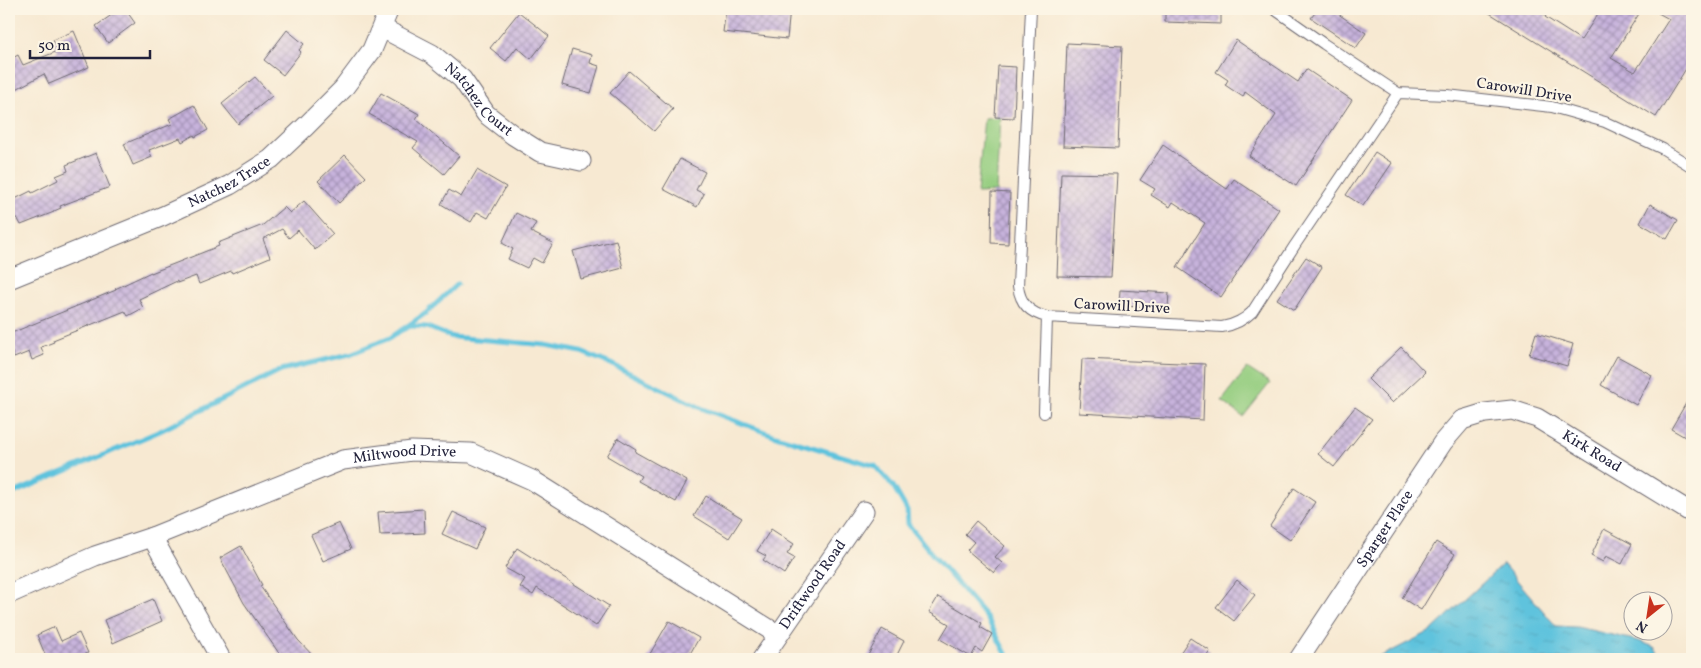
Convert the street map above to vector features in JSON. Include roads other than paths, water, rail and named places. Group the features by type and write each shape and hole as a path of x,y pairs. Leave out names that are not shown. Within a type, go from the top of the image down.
{"street":[{"name":"Natchez Trace","path":"9,279 164,216 230,185 271,159 343,89 372,50 388,9"},
{"name":"Natchez Court","path":"382,28 432,54 462,79 486,114 512,135 540,152 581,161"},
{"name":"Kirk Road","path":"1486,413 1512,410 1537,418 1692,512"},
{"name":"Sparger Place","path":"1299,659 1443,442 1462,420 1486,413"},
{"name":"Miltwood Drive","path":"9,594 95,556 152,537 342,460 412,451 471,453 532,480 777,634"},
{"name":"Driftwood Road","path":"762,659 777,634 864,511"},
{"path":"152,537 221,659"}],"lane":[{"name":"Carowill Drive","path":"1030,9 1018,286 1019,295 1029,310 1047,317 1222,326 1231,325 1246,318 1252,312 1398,93 1447,95 1552,107 1605,122 1663,149 1692,167"},
{"path":"1274,9 1398,93"},
{"path":"1044,413 1047,317"}],"water":[{"path":"1503,564 1556,626 1577,627 1624,638 1624,640 1639,641 1654,647 1664,659 1376,659 1431,631"}],"waterway":[{"path":"9,495 160,431 281,370 350,354 390,338 426,313 457,284"},
{"path":"400,331 411,326 427,327 452,337 546,345 581,352 611,364 701,408 776,436 875,466 893,486 907,510 908,524 987,618 1009,659"}]}
